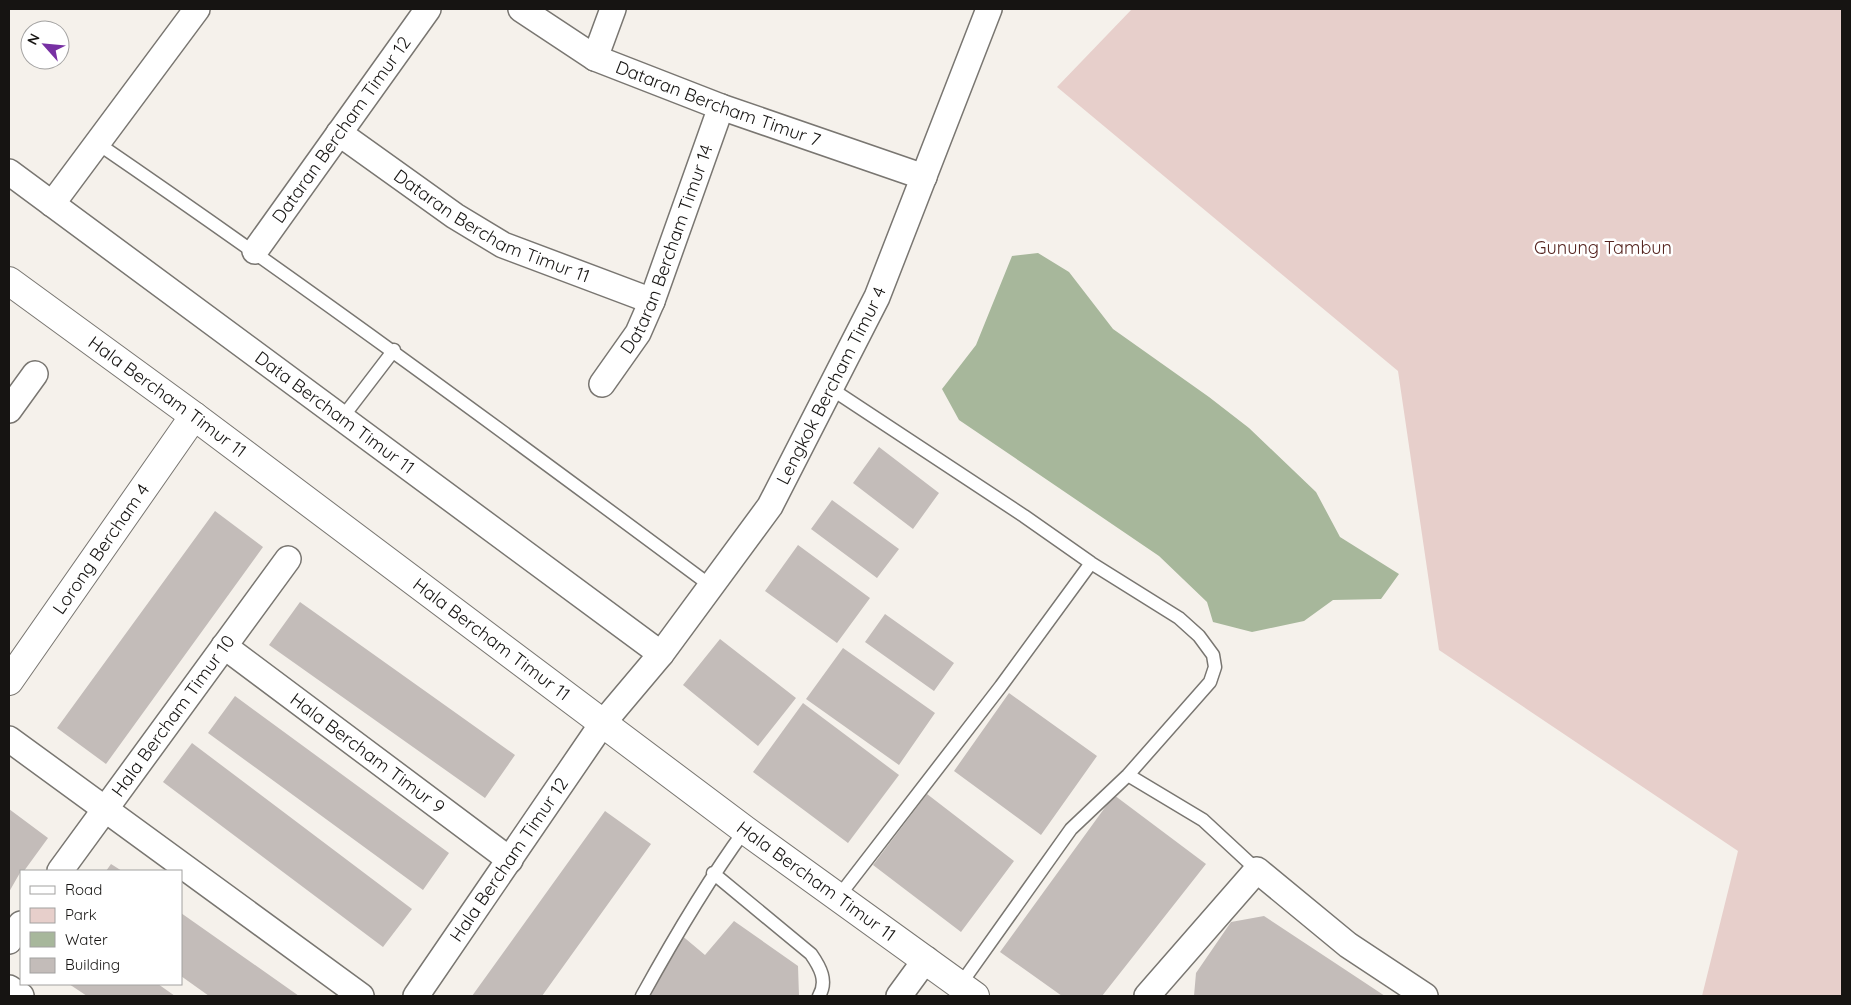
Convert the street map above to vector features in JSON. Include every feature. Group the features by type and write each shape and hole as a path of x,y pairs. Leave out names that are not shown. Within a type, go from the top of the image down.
{"street":[{"name":"Dataran Bercham Timur 12","path":"255,251 428,9"},
{"name":"Dataran Bercham Timur 7","path":"521,9 595,58 721,107 924,177"},
{"path":"595,58 613,9"},
{"name":"Lengkok Bercham Timur 4","path":"602,724 661,654 770,506 876,297 989,9"},
{"path":"52,204 189,12"},
{"name":"Dataran Bercham Timur 14","path":"602,384 638,333 652,301 721,107"},
{"name":"Dataran Bercham Timur 11","path":"340,133 455,216 503,245 652,301"},
{"name":"Data Bercham Timur 11","path":"9,172 661,654"},
{"name":"Hala Bercham Timur 11","path":"9,281 194,416 745,830 839,896 968,991"},
{"path":"9,410 35,374"},
{"name":"Lorong Bercham 4","path":"9,681 194,416"},
{"name":"Hala Bercham Timur 10","path":"61,870 288,559"},
{"name":"Hala Bercham Timur 9","path":"224,646 510,860"},
{"name":"Hala Bercham Timur 12","path":"416,996 602,724"},
{"path":"9,739 362,996"},
{"path":"1147,996 1257,870 1348,945 1425,996"},
{"path":"9,941 20,925"},
{"path":"899,996 926,959"},
{"path":"9,988 21,996"}],"lane":[{"path":"97,143 255,251 394,350 711,586"},
{"path":"342,418 394,350"},
{"path":"830,388 1024,516 1091,563 1178,618 1199,636 1213,655 1215,667 1206,688 1128,775 1071,829 968,991"},
{"path":"839,896 1001,686 1091,563"},
{"path":"1128,775 1203,820 1257,870"},
{"path":"642,996 689,911 713,873 745,830"},
{"path":"713,873 811,954 819,966 823,978 819,996"}],"green space":[{"name":"Gunung Tambun","path":"1132,9 1842,9 1842,996 1702,996 1738,851 1439,650 1398,371 1057,87"}],"water":[{"path":"1038,253 1069,272 1113,329 1209,397 1249,428 1316,492 1340,537 1399,574 1381,599 1333,600 1304,621 1252,632 1213,622 1207,602 1159,556 959,420 942,389 976,345 1012,256"}],"building":[{"path":"879,447 939,493 913,529 853,483"},
{"path":"832,500 899,549 877,578 811,529"},
{"path":"215,511 263,547 106,764 57,728"},
{"path":"798,545 870,598 837,643 765,591"},
{"path":"300,602 515,755 485,798 269,645"},
{"path":"885,614 954,663 934,691 865,642"},
{"path":"720,639 796,698 758,746 683,685"},
{"path":"843,648 935,713 899,765 806,699"},
{"path":"1009,693 1097,756 1041,835 954,771"},
{"path":"235,696 449,853 423,890 208,733"},
{"path":"803,703 899,775 848,843 753,772"},
{"path":"192,743 412,909 383,947 163,782"},
{"path":"927,794 1014,861 961,932 873,865"},
{"path":"1114,795 1206,864 1102,996 1062,996 1000,952"},
{"path":"9,809 48,838 25,870 20,870 9,892"},
{"path":"605,811 651,844 542,996 472,996"},
{"path":"111,864 120,870 107,870"},
{"path":"182,914 299,996 209,996 182,977"},
{"path":"1264,916 1385,996 1194,996 1196,973 1231,922"},
{"path":"734,921 798,966 799,996 650,996 680,934 705,955"},
{"path":"70,985 159,985 175,996 87,996"}]}
